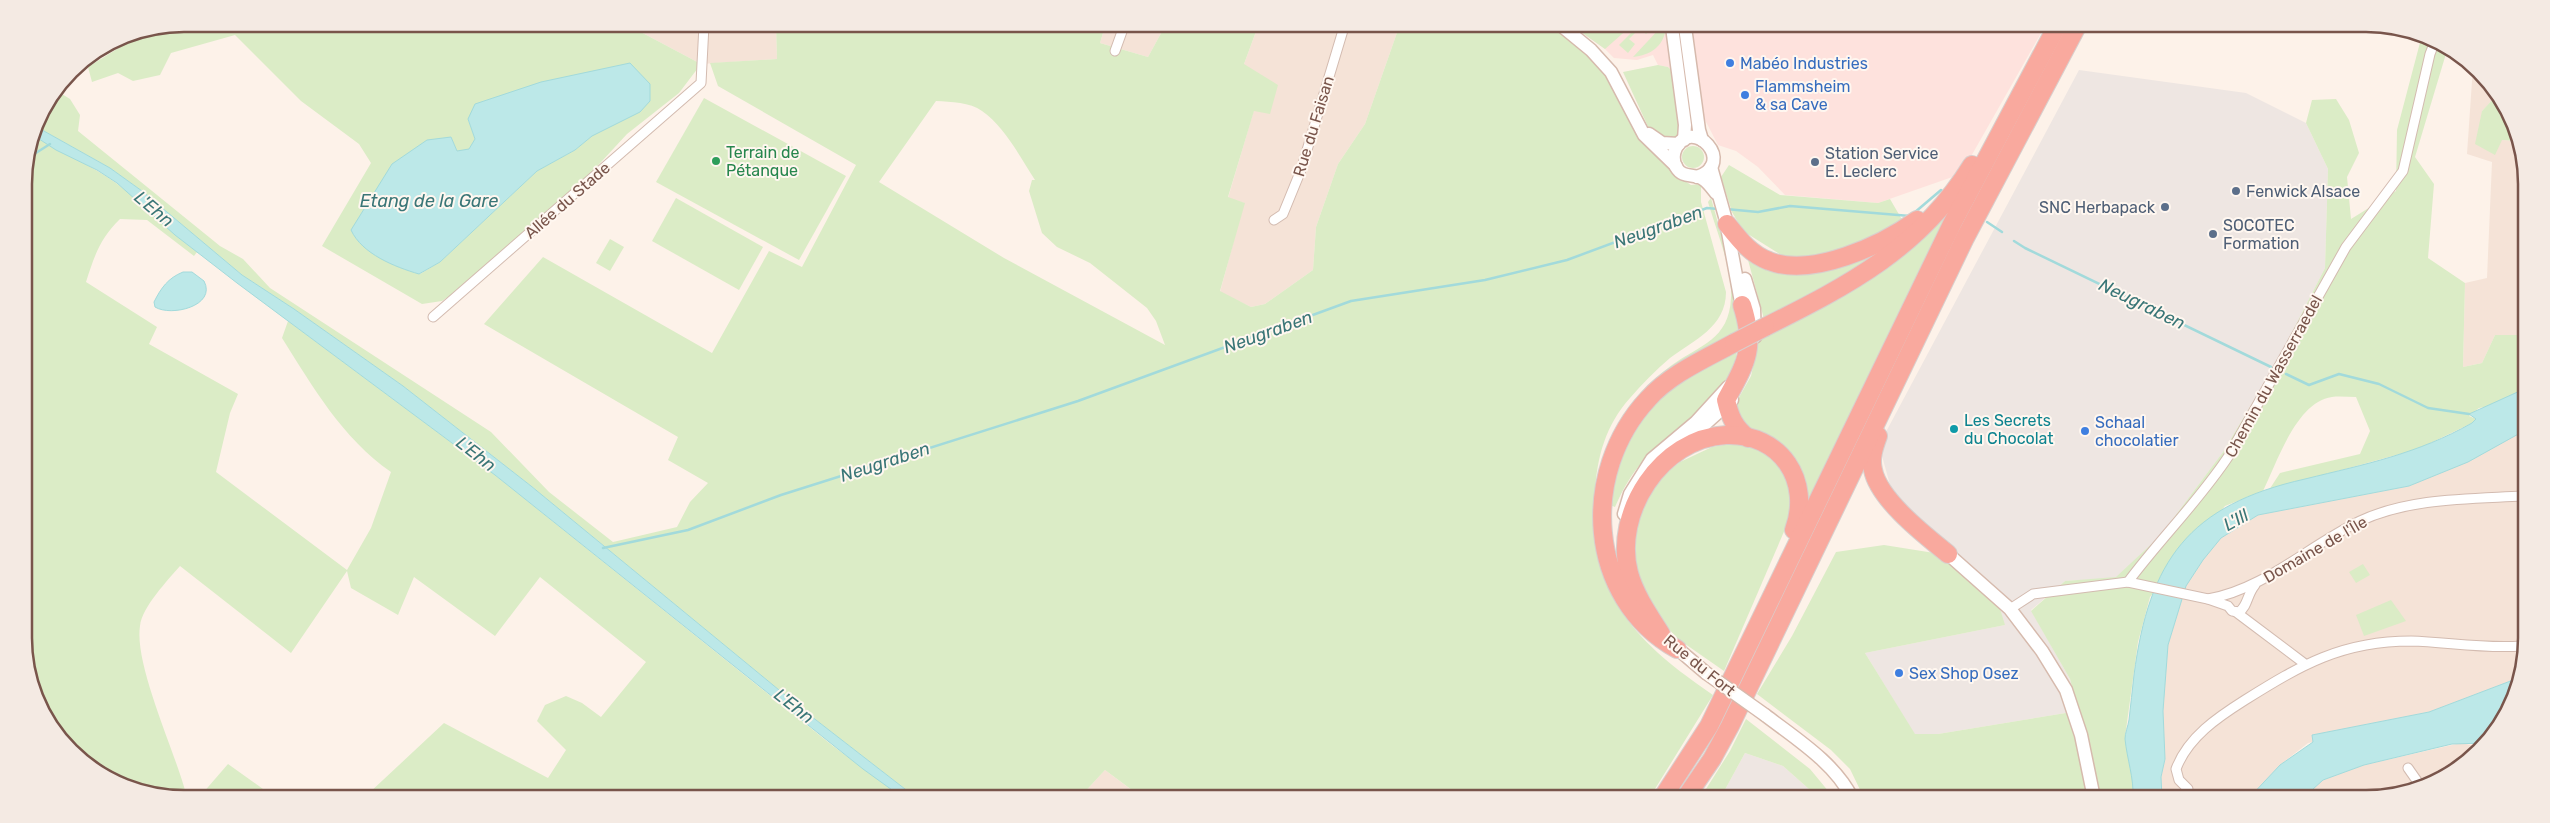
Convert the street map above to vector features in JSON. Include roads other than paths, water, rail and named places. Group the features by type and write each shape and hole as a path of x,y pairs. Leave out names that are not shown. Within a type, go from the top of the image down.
{"highway":[{"path":"1668,790 1710,726 1953,222 2054,32"},
{"path":"1690,790 1730,726 1965,238 2074,32"},
{"path":"1677,649 1648,629 1619,591 1605,554 1603,489 1616,447 1635,414 1649,398 1686,369 1864,275 1911,236 1951,194 1978,154 2023,72 2040,57"},
{"path":"1725,219 1745,247 1770,262 1818,264 1844,257 1883,240 1916,221 1940,200 1951,194"},
{"path":"1742,305 1749,327 1747,354 1739,379 1726,400 1727,405 1731,419 1738,431 1775,451 1792,470 1798,484 1800,510 1793,534 1796,547"},
{"path":"1883,406 1883,426 1872,456 1873,471 1879,484 1902,514 1948,554"},
{"path":"1661,634 1640,599 1629,574 1626,549 1628,528 1642,489 1660,467 1680,451 1700,442 1726,436 1748,438"}],"main road":[{"name":"Rue du Fort","path":"1570,32 1584,43 1608,68 1644,135 1684,175 1697,177 1707,182 1718,198"},
{"path":"1576,32 1596,44 1613,62 1626,84 1650,136 1662,143 1681,142 1690,138 1702,140"},
{"path":"1673,32 1685,125 1681,142 1674,154 1676,166"},
{"name":"Rue du Fort","path":"1630,494 1656,463 1734,399 1747,376 1756,328 1754,309 1718,198 1711,166 1713,154 1708,144 1702,140 1699,130 1686,32"},
{"path":"1697,177 1702,175 1711,166"},
{"name":"Rue du Fort","path":"1725,219 1742,305 1744,342 1739,367 1730,384 1707,411 1652,460 1630,494 1620,530 1618,546 1620,565 1634,600 1661,634 1706,673 1765,715 1818,757 1842,782 1847,790"},
{"path":"1948,554 2010,609 2042,651 2066,690 2081,736 2092,790"}],"street":[{"name":"Allée du Stade","path":"434,317 701,83 704,32"},
{"path":"1115,51 1122,32"},
{"name":"Rue du Faisan","path":"1274,220 1283,214 1301,170 1342,32"},
{"name":"Chemin du Wasserraedel","path":"2128,582 2151,550 2207,487 2228,457 2340,257 2403,170 2433,48"},
{"name":"Domaine de l'Île","path":"2208,599 2234,594 2257,583 2346,528 2383,512 2442,501 2518,496"},
{"path":"2010,609 2033,594 2128,582"},
{"name":"Domaine de l'Île","path":"2128,582 2208,599 2232,609 2305,664"},
{"name":"Domaine de l'Île","path":"2254,625 2245,603 2257,583"},
{"path":"2232,609 2245,603 2234,594"},
{"path":"2232,609 2234,594"},
{"path":"2188,789 2179,780 2176,769 2182,757 2201,732 2224,714 2305,664 2349,649 2400,642 2517,646"},
{"path":"2408,768 2417,781"}],"water":[{"name":"Etang de la Gare","path":"630,63 650,84 650,101 640,112 592,136 575,150 537,171 440,262 419,274 400,268 371,253 351,230 392,164 427,140 451,137 457,151 469,149 475,139 468,119 475,104 541,82"},
{"name":"L'Ehn","path":"43,130 110,168 142,191 242,275 294,309 403,386 531,486 807,713 906,790 892,790 863,769 495,475 175,235 117,183 97,170 56,150 40,139"},
{"path":"183,272 192,272 204,281 206,290 204,297 198,303 181,310 162,310 155,307 154,302 162,288 169,280"},
{"name":"L'Ill","path":"2518,392 2518,434 2468,462 2409,486 2258,515 2221,538 2203,560 2186,586 2168,645 2163,711 2165,759 2161,777 2162,790 2132,790 2125,734 2129,720 2141,635 2151,600 2164,569 2182,544 2204,522 2231,504 2265,490 2391,457 2431,443 2472,423 2476,419 2469,414"},
{"path":"2511,681 2502,706 2492,723 2476,743 2452,744 2364,765 2323,780 2312,790 2256,790 2280,765 2313,742 2312,735 2429,712"}],"waterway":[{"path":"36,153 50,144"},
{"name":"Neugraben","path":"1914,213 1941,190 1945,193"},
{"name":"Neugraben","path":"1726,209 1758,212 1790,206 1910,216"},
{"name":"Neugraben","path":"603,548 688,530 781,495 1078,401 1351,301 1485,280 1567,260 1707,208 1718,209"},
{"path":"1987,222 2002,232"},
{"name":"Neugraben","path":"2014,241 2271,367"},
{"name":"Neugraben","path":"2286,374 2309,385 2339,374 2379,384 2428,408 2469,414"}],"place":[{"name":"Mabéo Industries","path":"1730,63"},
{"name":"Flammsheim & sa Cave","path":"1745,95"},
{"name":"Terrain de Pétanque","path":"716,161"},
{"name":"Station Service E. Leclerc","path":"1815,162"},
{"name":"Fenwick Alsace","path":"2236,191"},
{"name":"SNC Herbapack","path":"2165,207"},
{"name":"SOCOTEC Formation","path":"2213,234"},
{"name":"Les Secrets du Chocolat","path":"1954,429"},
{"name":"Schaal chocolatier","path":"2085,431"},
{"name":"Sex Shop Osez","path":"1899,673"}]}
